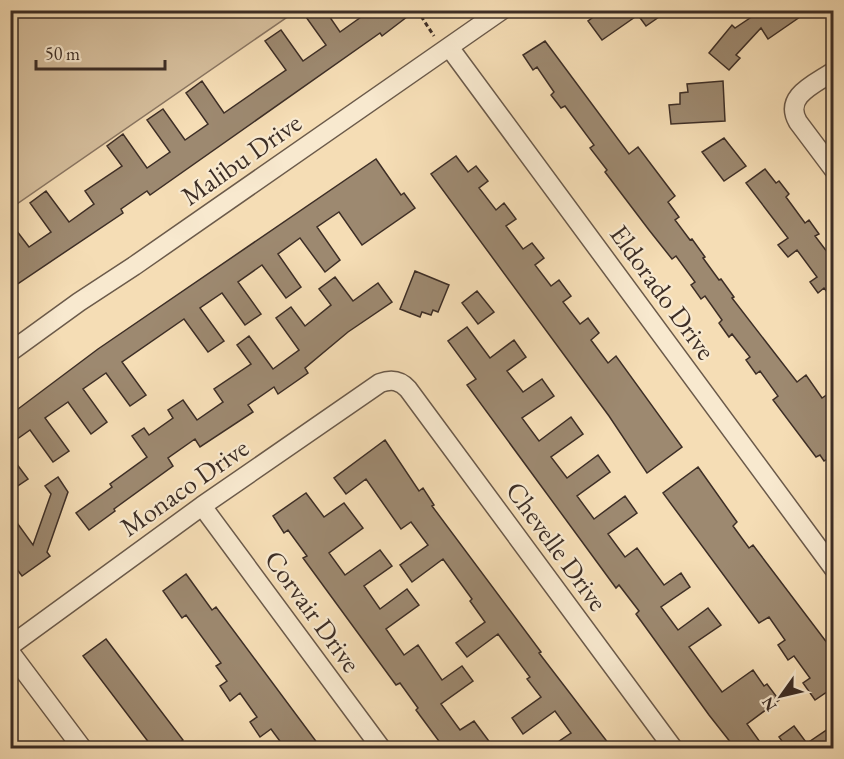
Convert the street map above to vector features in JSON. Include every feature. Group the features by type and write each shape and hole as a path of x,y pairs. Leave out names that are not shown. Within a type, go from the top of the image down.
{"street":[{"name":"Malibu Drive","path":"10,352 444,45 502,10"},
{"name":"Eldorado Drive","path":"444,45 834,569"},
{"path":"834,71 803,92 793,106 793,114 798,122 834,170"},
{"name":"Monaco Drive","path":"10,646 201,506 380,383 394,380"},
{"name":"Chevelle Drive","path":"394,380 403,383 408,389 673,748"},
{"name":"Corvair Drive","path":"201,506 381,748"},
{"path":"10,652 82,748"}],"path":[{"path":"417,10 444,45"}],"shaded area":[{"path":"11,10 296,10 296,11 11,208"}],"building":[{"path":"301,10 325,10 340,32 371,10 416,10 382,36 380,33 150,195 147,191 121,209 123,213 10,289 10,222 29,247 51,232 30,203 46,191 69,222 94,204 85,191 122,166 107,146 123,134 147,168 170,152 147,120 163,109 185,140 208,124 186,93 202,81 224,113 286,70 265,41 281,30 303,61 326,45"},
{"path":"603,10 669,10 646,26 638,15 602,40 588,21"},
{"path":"762,10 810,10 768,39 761,28 736,55 740,58 729,70 709,53 732,25 735,28"},
{"path":"545,41 629,154 638,147 675,196 668,202 679,217 675,220 690,240 692,239 705,257 703,258 734,297 732,298 797,382 806,375 822,398 834,390 834,454 824,461 820,455 816,457 773,400 778,396 760,371 756,374 746,360 750,357 732,334 729,337 719,323 722,320 705,296 701,299 691,285 695,282 676,256 672,259 605,172 607,170 590,148 594,145 565,106 561,108 551,95 554,92 537,67 533,70 523,55"},
{"path":"723,81 725,121 671,124 669,105 680,104 680,93 688,92 687,84"},
{"path":"724,138 746,166 724,181 702,152"},
{"path":"456,156 468,172 476,166 488,181 479,188 496,210 504,203 516,219 506,226 523,249 532,243 544,258 535,265 551,286 559,280 571,296 563,302 580,324 588,318 599,333 591,340 608,363 616,356 682,447 647,473 609,416 431,174"},
{"path":"376,159 401,195 404,193 415,208 362,245 339,212 317,227 340,260 325,272 300,238 278,254 301,287 286,298 262,265 238,282 261,314 245,325 222,293 200,308 224,341 208,352 184,319 122,362 146,395 130,406 106,373 83,389 107,422 91,434 68,402 45,418 69,451 53,462 30,430 10,444 10,415 98,349"},
{"path":"765,169 789,194 786,197 805,223 809,220 819,234 815,236 834,261 834,301 824,288 818,293 810,282 817,277 797,250 788,257 778,245 788,238 746,183"},
{"path":"415,271 449,285 438,312 433,310 431,315 422,312 420,317 400,309"},
{"path":"335,277 353,301 378,283 392,302 348,332 305,368 308,373 278,394 274,387 248,405 253,412 200,447 195,439 168,458 173,466 89,530 76,513 112,487 110,484 147,457 132,436 144,428 149,435 173,418 168,410 183,400 197,420 223,402 214,389 251,364 237,345 249,336 273,369 299,350 276,318 291,307 305,326 331,305 319,289"},
{"path":"477,291 494,312 478,324 462,303"},
{"path":"467,327 490,358 514,340 526,357 507,371 523,392 542,379 554,396 522,418 539,441 571,417 583,434 551,457 567,478 598,455 610,472 577,496 594,519 625,496 637,513 608,534 625,557 637,548 664,585 681,573 690,587 661,607 678,630 708,608 721,625 689,647 722,692 753,670 764,686 767,684 779,700 747,724 760,742 750,748 735,748 636,614 639,611 619,585 616,588 467,385 476,379 448,341"},
{"path":"385,440 419,491 423,488 434,505 432,506 541,652 539,653 612,748 549,748 571,733 555,711 523,734 512,718 541,697 527,679 530,677 498,634 467,657 456,643 485,622 470,601 472,599 443,559 412,582 400,565 428,545 411,522 401,529 366,479 346,494 334,478"},
{"path":"10,455 28,479 10,491"},
{"path":"698,467 737,522 733,526 749,548 753,545 834,652 834,687 815,700 803,683 810,678 794,656 788,660 778,645 785,640 769,617 759,623 663,493"},
{"path":"58,477 68,492 47,552 50,556 22,576 10,560 10,513 33,545 51,494 45,486"},
{"path":"306,493 324,517 344,503 363,528 329,553 345,575 380,550 392,566 364,586 380,609 407,589 419,605 386,629 404,655 418,645 442,680 462,666 473,681 441,704 460,730 474,721 494,748 444,748 416,710 418,708 400,683 396,685 303,558 307,556 288,530 284,533 273,516"},
{"path":"186,574 212,610 216,607 321,748 285,748 271,729 260,737 250,722 257,717 240,693 230,701 220,686 227,681 216,666 221,663 186,615 182,618 163,591"},
{"path":"106,639 183,740 171,748 153,748 83,656"},
{"path":"834,725 834,748 800,748"},
{"path":"794,726 806,742 798,748 787,748 779,737"}]}
